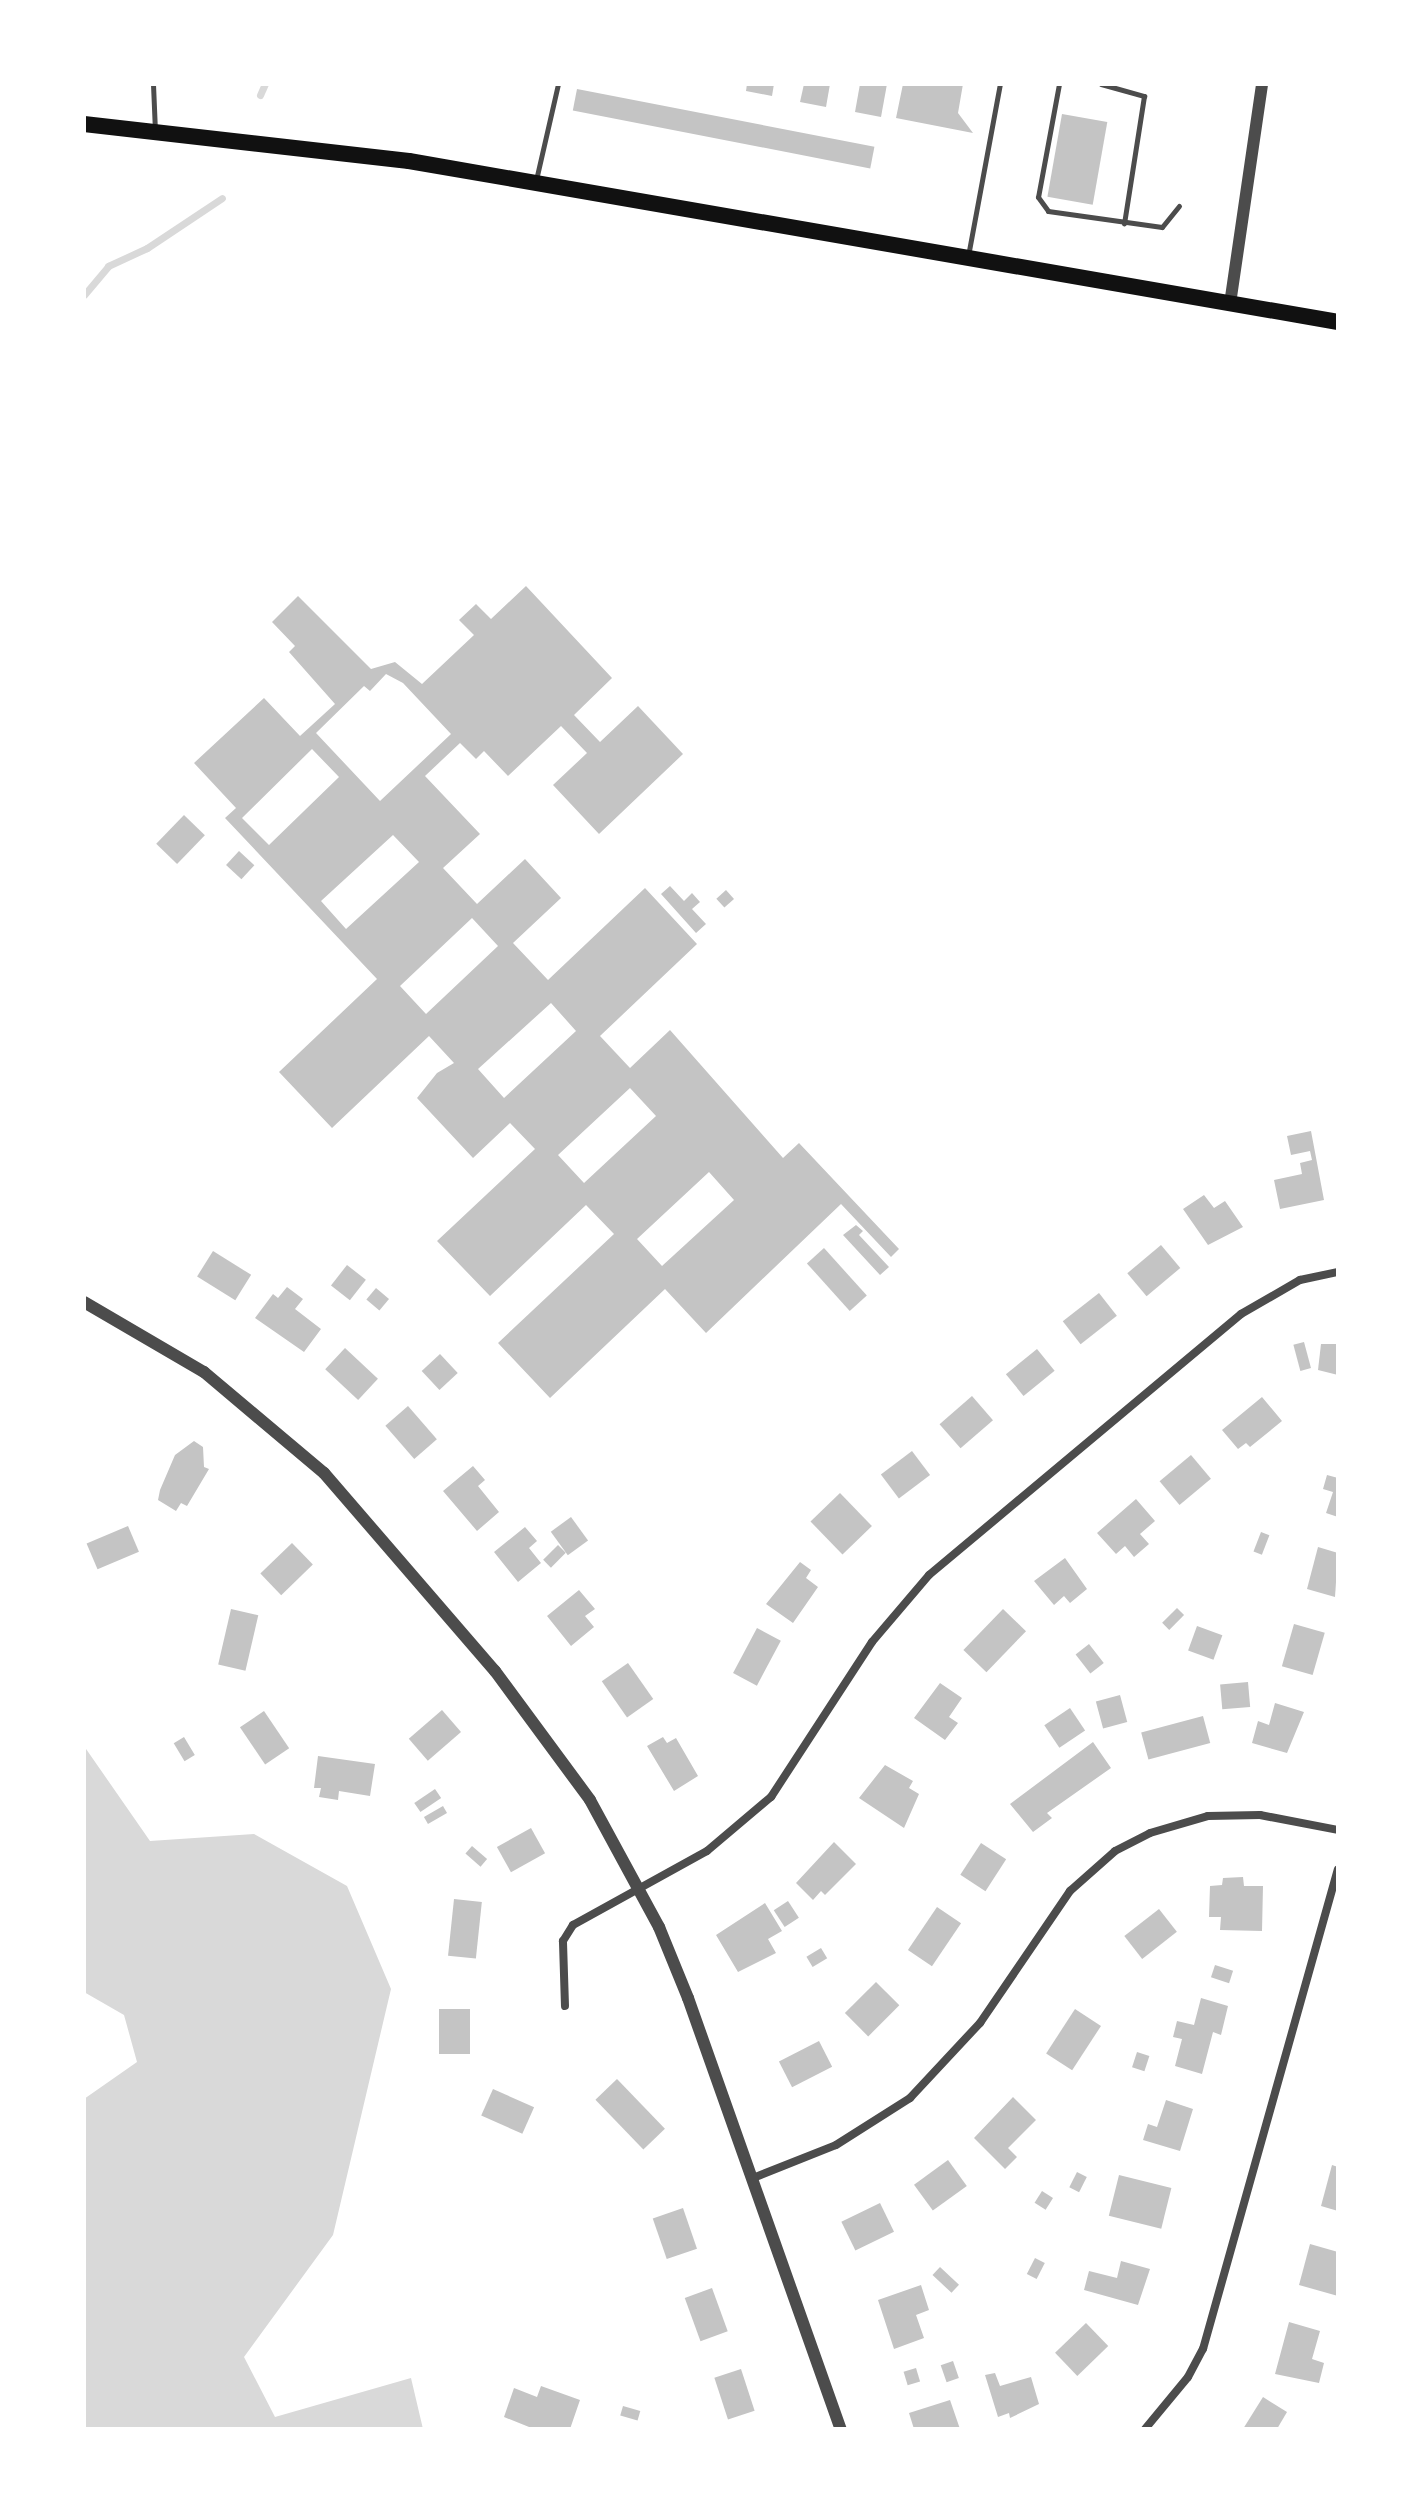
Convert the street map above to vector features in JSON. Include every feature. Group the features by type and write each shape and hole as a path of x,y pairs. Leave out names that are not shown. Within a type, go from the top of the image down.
{"main road":[{"path":"84,124 536,181 1338,322"}],"street":[{"path":"1230,304 1262,84"},
{"path":"565,2006 562,1950 568,1933 582,1917 707,1851 771,1797 872,1642 929,1575 970,1537 1241,1314 1300,1280 1338,1272"},
{"path":"84,1302 238,1397 354,1504 539,1725 590,1800 638,1888 688,1998 841,2429"},
{"path":"753,2178 836,2145 910,2098 980,2023 1070,1891 1115,1851 1150,1833 1208,1816 1260,1815 1338,1830"},
{"path":"1145,2429 1188,2377 1203,2349 1338,1870"}],"lane":[{"path":"153,84 156,132"},
{"path":"536,181 558,84"},
{"path":"968,257 1000,84"},
{"path":"1059,84 1038,197 1048,211 1162,227 1179,206"},
{"path":"1101,84 1144,96 1124,223"}],"shaded area":[{"path":"84,1746 150,1841 254,1834 347,1886 391,1989 333,2235 244,2357 275,2417 411,2378 423,2429 84,2429 84,2099 137,2062 124,2015 84,1992"}],"building":[{"path":"747,84 774,84 772,96 746,91"},
{"path":"804,84 830,84 826,107 800,102"},
{"path":"860,84 887,84 881,117 855,112"},
{"path":"903,84 963,84 958,113 973,133 896,118"},
{"path":"577,89 874,147 870,168 573,111"},
{"path":"1062,114 1107,122 1093,205 1047,197"},
{"path":"526,586 612,678 574,715 600,742 638,706 683,754 599,834 553,785 587,753 561,726 508,776 484,751 476,759 460,743 425,776 480,834 443,868 477,904 525,859 561,898 513,943 548,980 645,888 697,944 600,1036 630,1068 670,1030 783,1158 799,1143 899,1249 891,1257 841,1204 706,1333 665,1289 550,1398 498,1343 614,1234 586,1205 490,1296 437,1241 535,1149 510,1123 473,1158 417,1098 437,1073 454,1063 429,1036 332,1128 279,1072 377,979 225,818 236,808 194,763 264,698 300,736 335,704 289,652 295,646 272,622 298,596 371,669 395,662 422,684 474,635 459,620 476,604 491,619","holes":["386,674 403,683 451,734 380,801 316,733 364,686 370,691","312,749 339,777 269,845 242,818","393,835 419,862 346,929 321,901","472,918 498,946 426,1014 400,986","551,1003 576,1031 504,1098 478,1069","630,1088 656,1116 584,1183 558,1155","709,1172 734,1200 662,1266 637,1239"]},
{"path":"184,815 205,835 177,864 156,844"},
{"path":"239,851 254,865 241,879 226,865"},
{"path":"670,886 684,901 692,893 700,902 692,909 706,924 696,933 661,894"},
{"path":"726,890 734,899 724,908 716,899"},
{"path":"1311,1131 1324,1200 1280,1209 1274,1180 1302,1174 1300,1163 1312,1160 1310,1151 1291,1155 1287,1136"},
{"path":"1204,1195 1214,1208 1225,1201 1243,1227 1208,1245 1183,1209"},
{"path":"856,1225 863,1231 859,1235 889,1267 880,1275 843,1235"},
{"path":"1161,1245 1180,1268 1147,1296 1127,1273"},
{"path":"824,1248 867,1296 850,1311 807,1263"},
{"path":"213,1251 251,1275 235,1300 197,1276"},
{"path":"347,1265 366,1280 350,1300 331,1285"},
{"path":"287,1287 303,1299 295,1309 321,1329 304,1352 255,1318 273,1294 278,1298"},
{"path":"376,1288 389,1299 379,1310 366,1299"},
{"path":"1099,1293 1117,1316 1081,1344 1063,1321"},
{"path":"1304,1342 1311,1368 1300,1371 1293,1345"},
{"path":"1321,1344 1338,1344 1338,1375 1318,1370"},
{"path":"345,1348 378,1379 358,1400 325,1369"},
{"path":"1037,1349 1055,1371 1024,1396 1006,1374"},
{"path":"440,1354 458,1373 439,1390 422,1371"},
{"path":"972,1396 993,1420 961,1448 940,1424"},
{"path":"1262,1397 1282,1421 1250,1447 1246,1443 1238,1449 1222,1430"},
{"path":"408,1406 437,1439 414,1459 385,1426"},
{"path":"194,1441 203,1447 204,1467 209,1469 187,1506 181,1503 176,1511 158,1500 160,1490 175,1455"},
{"path":"912,1451 930,1475 899,1498 881,1474"},
{"path":"1191,1455 1211,1479 1180,1505 1160,1481"},
{"path":"473,1466 485,1480 478,1486 499,1512 477,1531 443,1491"},
{"path":"1327,1475 1338,1478 1338,1517 1326,1513 1333,1492 1323,1489"},
{"path":"840,1493 872,1526 842,1555 811,1521"},
{"path":"1136,1499 1155,1521 1140,1534 1149,1544 1134,1557 1125,1546 1116,1554 1097,1533"},
{"path":"571,1517 588,1540 568,1555 551,1532"},
{"path":"128,1526 139,1552 98,1569 87,1544"},
{"path":"525,1527 537,1541 529,1548 541,1563 518,1582 494,1552"},
{"path":"1261,1532 1269,1535 1262,1555 1253,1552"},
{"path":"292,1543 313,1565 281,1595 260,1574"},
{"path":"558,1545 566,1553 551,1568 543,1560"},
{"path":"1318,1547 1338,1553 1335,1597 1307,1589"},
{"path":"1065,1558 1087,1589 1070,1603 1064,1596 1054,1605 1034,1581"},
{"path":"800,1562 811,1570 806,1578 818,1587 793,1623 766,1604"},
{"path":"579,1590 595,1609 585,1616 594,1627 571,1646 547,1616"},
{"path":"1177,1608 1184,1615 1169,1630 1162,1623"},
{"path":"231,1609 258,1615 245,1671 218,1665"},
{"path":"1003,1609 1026,1631 986,1672 963,1650"},
{"path":"1294,1624 1325,1633 1313,1675 1282,1666"},
{"path":"1197,1626 1222,1635 1213,1660 1188,1650"},
{"path":"757,1628 781,1641 757,1686 733,1673"},
{"path":"1089,1644 1104,1663 1090,1673 1076,1654"},
{"path":"628,1663 653,1699 627,1717 602,1681"},
{"path":"1248,1682 1250,1707 1222,1709 1220,1684"},
{"path":"940,1683 962,1698 949,1717 958,1723 945,1740 914,1718"},
{"path":"1120,1695 1127,1722 1103,1729 1096,1701"},
{"path":"1275,1703 1304,1712 1287,1753 1252,1743 1258,1721 1269,1725"},
{"path":"1070,1708 1085,1730 1059,1748 1044,1725"},
{"path":"442,1710 461,1732 428,1761 409,1739"},
{"path":"264,1711 289,1748 265,1765 240,1727"},
{"path":"1203,1716 1210,1743 1148,1760 1141,1733"},
{"path":"184,1737 195,1755 185,1761 174,1743"},
{"path":"663,1737 667,1743 676,1738 698,1776 674,1791 647,1746"},
{"path":"1093,1742 1111,1768 1047,1813 1052,1818 1033,1832 1010,1804"},
{"path":"318,1756 375,1764 370,1796 339,1791 338,1800 319,1797 321,1788 314,1788"},
{"path":"885,1765 913,1781 909,1788 919,1794 904,1828 859,1798"},
{"path":"435,1789 441,1798 420,1812 414,1803"},
{"path":"443,1806 447,1813 428,1824 424,1817"},
{"path":"531,1828 545,1853 511,1872 497,1847"},
{"path":"834,1842 856,1864 825,1895 821,1891 813,1900 796,1883"},
{"path":"981,1843 1006,1859 985,1891 960,1875"},
{"path":"472,1846 487,1859 481,1867 465,1854"},
{"path":"1243,1877 1244,1886 1263,1886 1262,1931 1220,1930 1221,1917 1209,1917 1210,1886 1222,1885 1223,1878"},
{"path":"454,1899 482,1902 476,1959 448,1956"},
{"path":"788,1901 799,1918 785,1927 774,1910"},
{"path":"765,1903 782,1931 768,1939 776,1953 738,1972 716,1935"},
{"path":"937,1907 961,1923 932,1966 908,1950"},
{"path":"1159,1909 1177,1932 1142,1959 1124,1936"},
{"path":"821,1948 827,1958 813,1967 806,1957"},
{"path":"1215,1965 1233,1971 1229,1983 1211,1977"},
{"path":"876,1982 899,2005 868,2036 845,2013"},
{"path":"1201,1998 1228,2006 1221,2035 1213,2032 1202,2074 1175,2066 1182,2039 1173,2037 1177,2021 1194,2025"},
{"path":"439,2009 470,2009 470,2054 439,2054"},
{"path":"1075,2009 1101,2026 1072,2070 1046,2053"},
{"path":"819,2041 832,2067 792,2087 779,2061"},
{"path":"1137,2052 1149,2056 1144,2071 1132,2067"},
{"path":"617,2079 665,2129 643,2149 595,2100"},
{"path":"493,2089 534,2107 522,2134 481,2115"},
{"path":"1013,2097 1036,2120 1008,2148 1017,2157 1005,2169 974,2138"},
{"path":"1166,2100 1193,2109 1180,2151 1143,2140 1148,2124 1157,2127"},
{"path":"948,2160 967,2186 933,2211 914,2185"},
{"path":"1332,2165 1338,2167 1338,2211 1321,2206"},
{"path":"1077,2172 1087,2177 1079,2192 1069,2187"},
{"path":"1119,2175 1171,2188 1161,2229 1109,2216"},
{"path":"1042,2191 1053,2198 1046,2210 1035,2203"},
{"path":"880,2203 894,2232 855,2251 841,2222"},
{"path":"683,2208 697,2249 667,2259 653,2218"},
{"path":"1310,2244 1338,2252 1338,2296 1299,2285"},
{"path":"1035,2258 1045,2263 1037,2279 1027,2274"},
{"path":"1121,2261 1150,2269 1138,2305 1084,2290 1089,2271 1117,2278"},
{"path":"940,2267 959,2285 952,2293 932,2275"},
{"path":"921,2285 929,2310 916,2315 924,2338 894,2349 878,2300"},
{"path":"712,2288 728,2331 700,2341 685,2298"},
{"path":"1289,2322 1320,2331 1312,2359 1324,2363 1319,2383 1275,2374"},
{"path":"1086,2323 1108,2346 1077,2376 1055,2353"},
{"path":"953,2361 959,2378 947,2382 941,2365"},
{"path":"916,2368 920,2381 908,2385 904,2372"},
{"path":"741,2369 755,2411 728,2419 714,2378"},
{"path":"995,2373 1000,2386 1031,2377 1039,2404 1010,2418 1009,2413 998,2417 985,2375"},
{"path":"541,2386 580,2400 570,2429 534,2429 504,2417 514,2388 537,2397"},
{"path":"1263,2397 1287,2412 1277,2429 1243,2429"},
{"path":"950,2400 960,2429 914,2429 909,2413"},
{"path":"623,2406 640,2411 638,2421 620,2416"}],"waterway":[{"path":"260,95 265,84"},
{"path":"84,295 108,266 147,248 222,198"}]}
